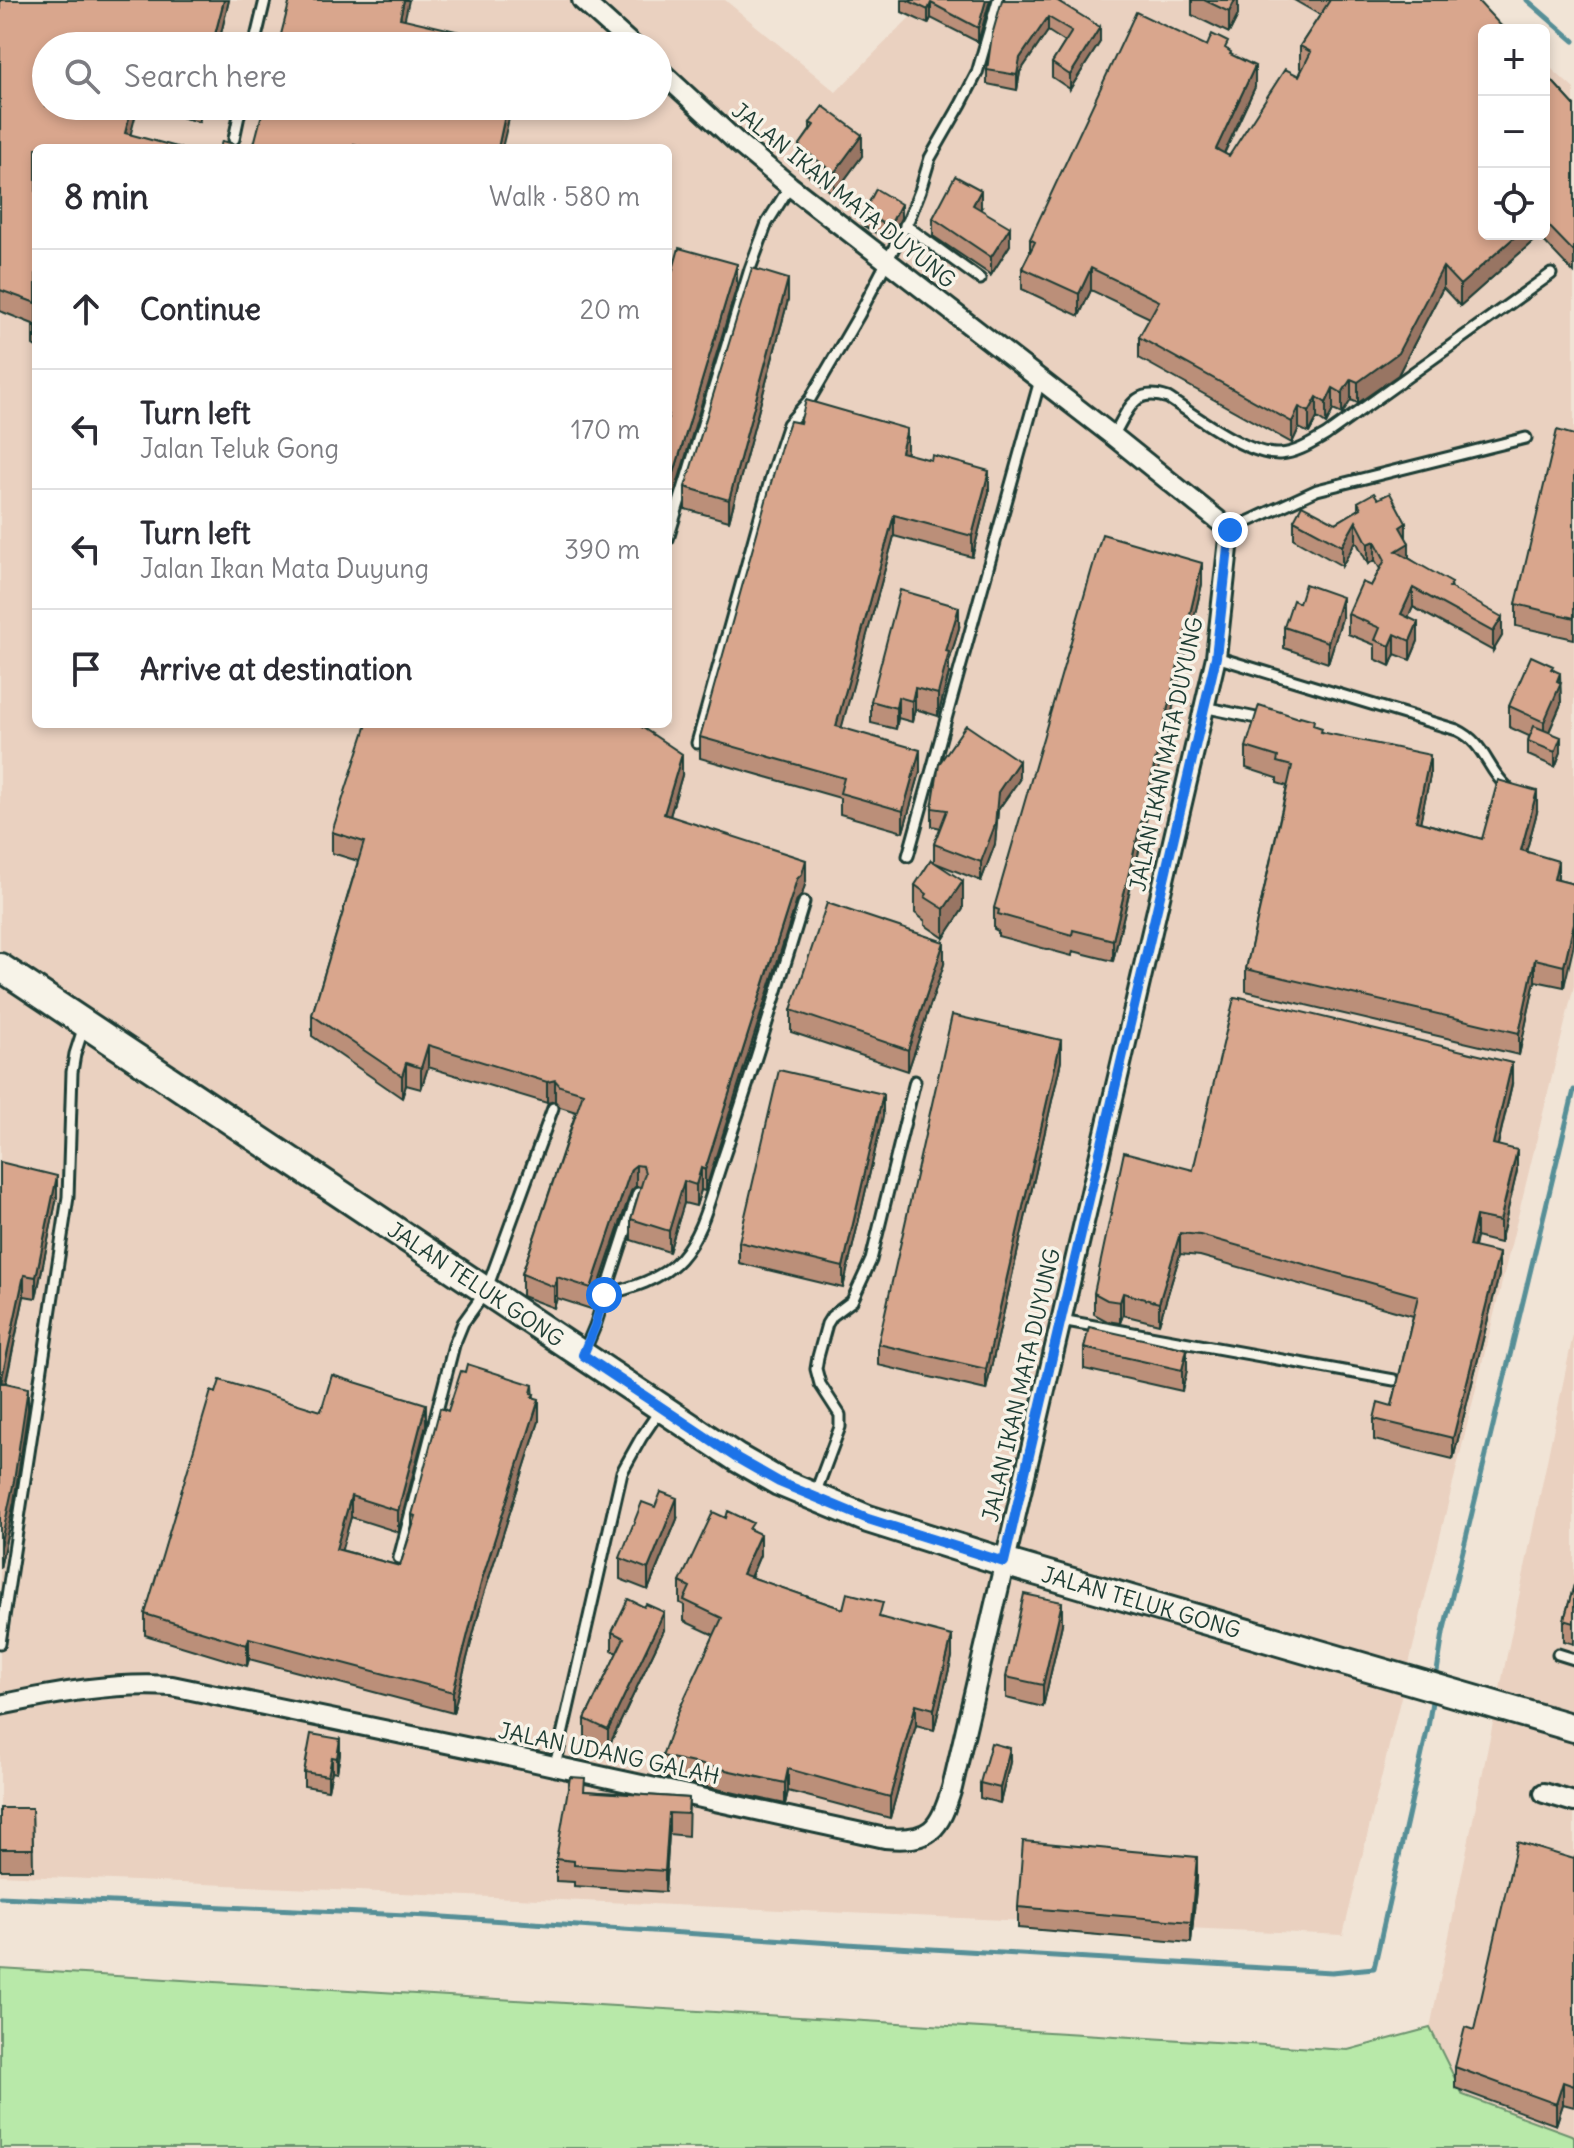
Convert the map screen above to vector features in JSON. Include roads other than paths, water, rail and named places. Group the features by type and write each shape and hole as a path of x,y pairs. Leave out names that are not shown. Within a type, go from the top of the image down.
{"street":[{"path":"582,0 617,32"},
{"name":"JALAN IKAN MATA DUYUNG","path":"672,82 790,186 1230,530 1216,657 1004,1562"},
{"name":"JALAN TELUK GONG","path":"0,967 737,1458 779,1482 868,1519 1004,1562 1574,1728"},
{"name":"JALAN UDANG GALAH","path":"0,1705 111,1685 172,1686 885,1838 919,1838 935,1827 944,1812 1004,1562"},
{"path":"1544,1793 1574,1802"}],"lane":[{"path":"257,32 265,0"},
{"path":"697,743 788,424 810,399 859,315 905,225 930,158 977,73 998,0"},
{"path":"234,139 238,120"},
{"path":"672,526 750,269 767,223 790,186"},
{"path":"905,225 980,279"},
{"path":"1113,436 1132,402 1142,396 1154,395 1168,398 1248,448 1278,454 1295,452 1326,435 1551,274"},
{"path":"908,856 1040,380"},
{"path":"1230,530 1317,490 1526,438"},
{"path":"1216,657 1468,735 1477,743 1496,777 1520,793"},
{"path":"1203,707 1277,723"},
{"path":"604,1295 663,1273 678,1261 696,1236 752,1074 804,902"},
{"path":"0,1643 68,1197 72,1072 85,1023"},
{"path":"813,1497 841,1421 834,1403 820,1384 816,1369 818,1357 827,1324 832,1316 852,1301 871,1260 915,1081"},
{"path":"399,1558 454,1345 463,1323 486,1291 553,1108"},
{"path":"583,1355 638,1193"},
{"path":"1061,1320 1394,1380"},
{"path":"555,1766 622,1472 662,1408"},
{"path":"1558,1654 1574,1659"}],"waterway":[{"path":"1527,0 1574,41"},
{"path":"1436,1678 1443,1633 1574,1090"},
{"path":"0,1897 429,1916 1332,1972 1374,1968 1433,1695"}]}
